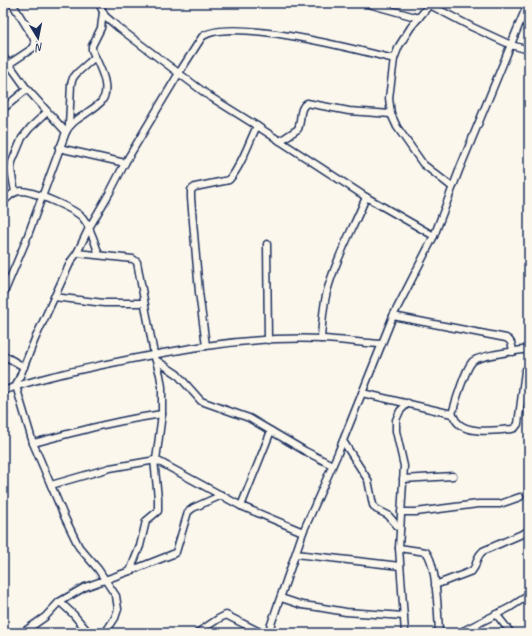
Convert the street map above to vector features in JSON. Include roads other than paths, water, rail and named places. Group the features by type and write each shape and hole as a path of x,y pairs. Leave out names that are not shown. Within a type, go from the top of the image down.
{"street":[{"path":"9,64 33,48 35,44 35,41 12,3"},
{"path":"99,3 103,12 119,28 209,96 366,197 434,236"},
{"path":"365,3 419,18"},
{"path":"268,633 303,532 343,441 393,316 434,236 452,188 528,3"},
{"path":"452,188 423,164 397,127 391,114 389,98 394,59 399,46 430,4 511,46 529,50"},
{"path":"69,126 102,101 105,95 106,87 104,78 92,50 92,46 101,28 103,12"},
{"path":"105,633 115,618 118,609 116,596 106,579 80,547 64,516 33,443 16,386 71,261 77,253 88,228 178,73 202,37 207,33 219,30 234,30 319,41 394,59"},
{"path":"3,57 27,89 66,132"},
{"path":"3,295 25,243 58,156 59,148 69,126 71,84 73,78 95,57"},
{"path":"3,109 27,89"},
{"path":"280,141 298,129 300,111 307,103 349,111 391,114"},
{"path":"15,192 11,170 22,138 47,112"},
{"path":"206,346 199,292 191,190 195,187 229,180 241,160 257,126"},
{"path":"59,148 125,163"},
{"path":"3,202 12,193 20,191 42,197 72,210 84,219 99,255"},
{"path":"321,339 327,289 336,264 354,228 366,197"},
{"path":"267,244 268,340"},
{"path":"77,253 135,260 139,270 144,303 160,375 162,388 162,414 155,460 158,511 146,521 140,546 130,572"},
{"path":"54,297 104,303 144,303"},
{"path":"393,316 506,338 510,340 513,352"},
{"path":"3,391 16,386 84,369 155,357 206,346 268,340 321,339 382,344"},
{"path":"452,414 458,395 472,363 481,358 529,350"},
{"path":"3,355 24,367"},
{"path":"155,357 177,374 201,401 249,418 332,465"},
{"path":"362,393 452,414 458,423 466,428 482,431 512,429 518,424 525,371 529,367"},
{"path":"405,633 399,548 404,466 396,431 396,420 400,411 408,403"},
{"path":"33,443 145,416 162,414"},
{"path":"241,506 271,431"},
{"path":"343,441 368,480 373,505 388,515 400,529"},
{"path":"51,485 110,468 155,460 241,506 303,532"},
{"path":"403,479 453,476"},
{"path":"22,633 46,617 60,602 84,587 130,572 174,554 176,552 188,512 222,495"},
{"path":"401,512 416,512 478,504 500,504 520,497"},
{"path":"435,585 472,571 476,567 478,556 483,551 529,531"},
{"path":"399,548 426,552 431,559 439,633"},
{"path":"296,554 400,566"},
{"path":"459,633 496,614 529,594"},
{"path":"281,598 302,606 346,612 404,616"},
{"path":"60,602 90,633"},
{"path":"496,614 510,633"},
{"path":"197,633 222,616 226,615 262,633"}]}
